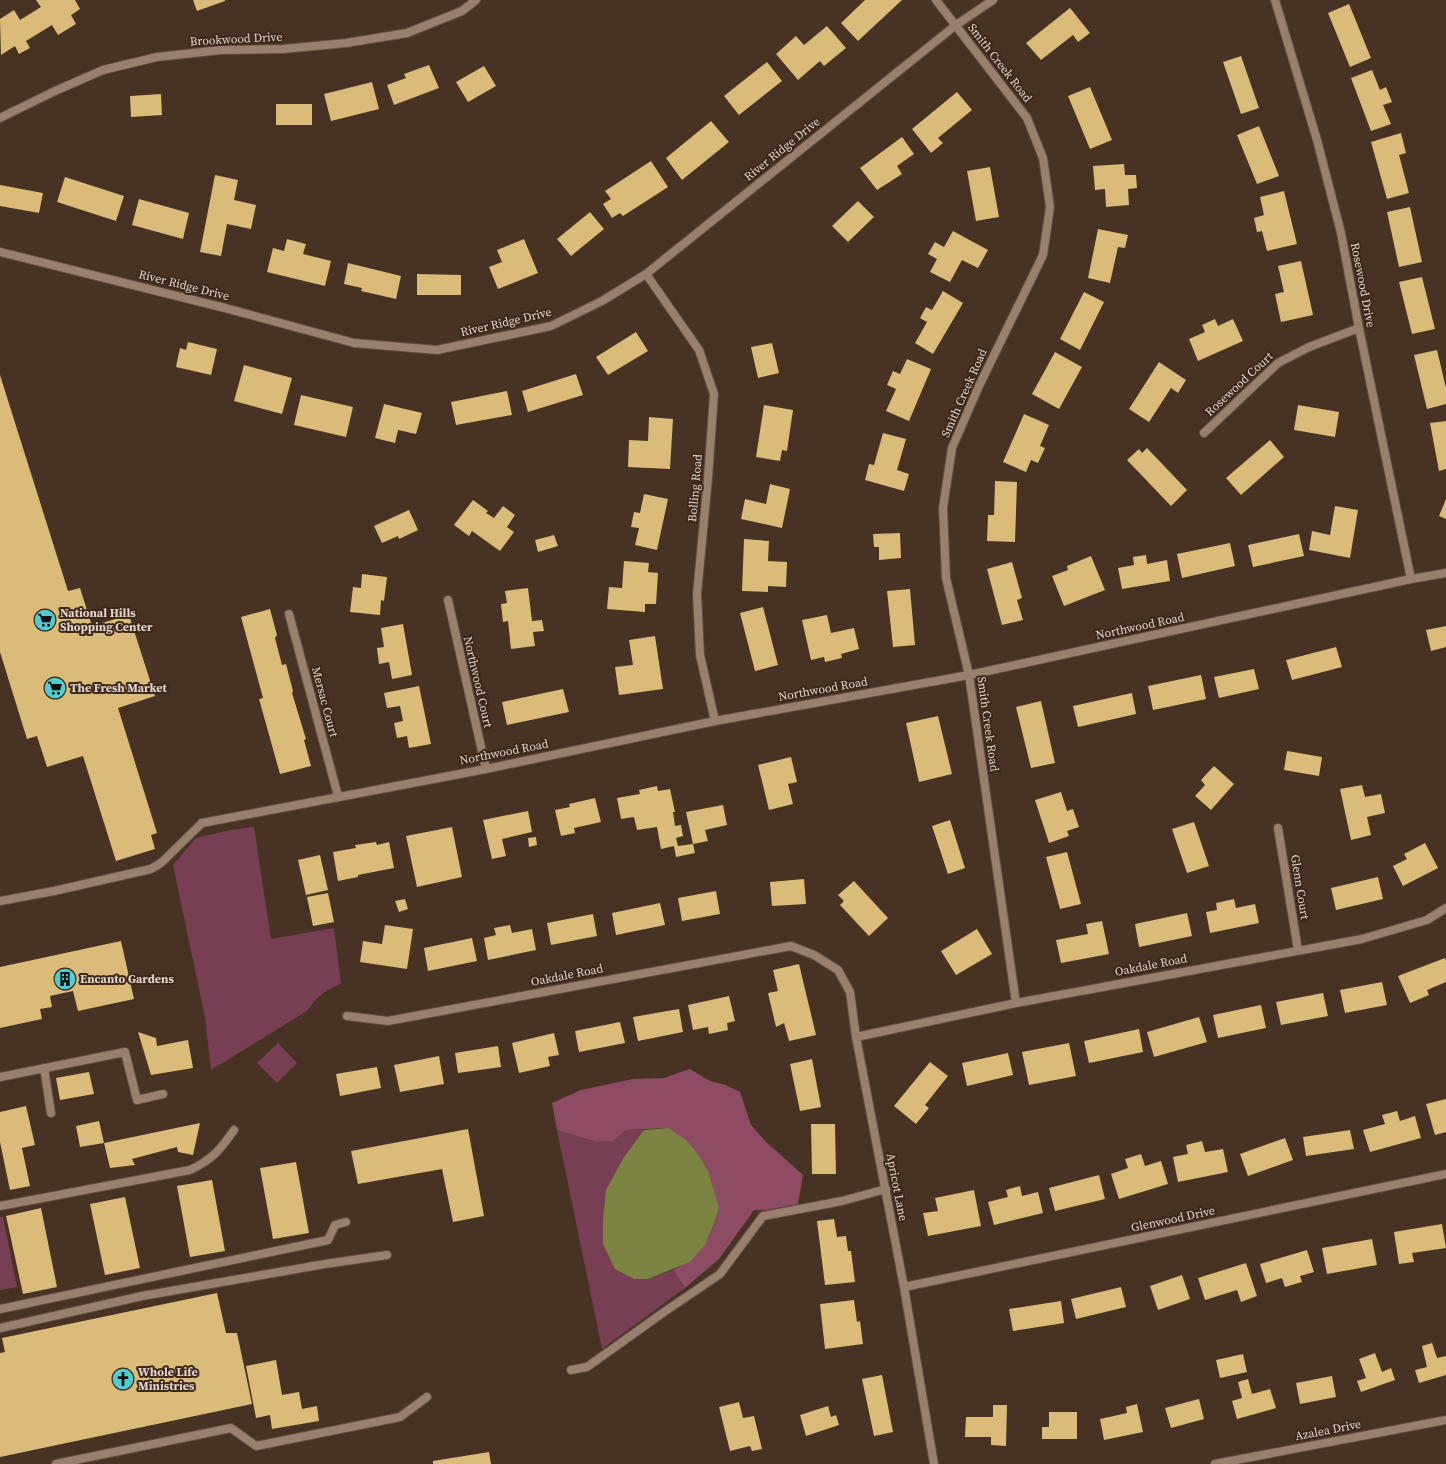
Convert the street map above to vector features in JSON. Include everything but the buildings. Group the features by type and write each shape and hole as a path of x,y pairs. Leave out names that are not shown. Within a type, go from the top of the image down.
{"street":[{"name":"Brookwood Drive","path":"0,118 55,91 103,70 156,57 221,50 298,47 346,43 407,32 462,11 476,0"},
{"name":"Smith Creek Road","path":"936,0 1027,118 1043,158 1050,207 1043,254 979,386 952,448 943,508 946,578 969,675 1016,1003"},
{"name":"River Ridge Drive","path":"0,252 217,306 354,343 437,350 551,326 602,301 646,274 956,26 994,0"},
{"name":"Rosewood Drive","path":"1276,0 1317,140 1341,233 1411,579"},
{"name":"Bolling Road","path":"646,274 699,350 714,394 697,594 700,655 716,721"},
{"name":"Rosewood Court","path":"1204,433 1278,362 1309,347 1359,328"},
{"name":"Northwood Road","path":"0,901 54,891 151,869 161,863 202,824 716,721 969,675 1411,579 1446,573"},
{"name":"Northwood Court","path":"448,600 486,768"},
{"name":"Mersac Court","path":"289,614 338,796"},
{"name":"Glenn Court","path":"1278,828 1298,950"},
{"name":"Oakdale Road","path":"856,1037 1016,1003 1362,939 1427,920 1446,908"},
{"name":"Oakdale Road","path":"347,1016 388,1021 791,946"},
{"name":"Apricot Lane","path":"791,946 814,955 838,970 850,992 856,1037 904,1287 934,1464"},
{"path":"0,1077 125,1052 137,1100 163,1094"},
{"path":"44,1068 51,1113"},
{"path":"0,1206 190,1170 205,1163 220,1150 234,1130"},
{"name":"Glenwood Drive","path":"904,1287 1446,1174"},
{"path":"571,1370 587,1367 720,1274 763,1216 842,1201 886,1189"},
{"path":"0,1309 328,1240 335,1225 346,1222"},
{"path":"0,1328 142,1296 325,1264 386,1255"},
{"path":"56,1464 231,1428 256,1446 400,1417 427,1397"},
{"name":"Azalea Drive","path":"1215,1464 1446,1420"}],"shaded area":[{"path":"254,827 271,939 334,928 341,984 321,994 307,1011 211,1070 205,1017 173,865 196,838 231,830"},
{"path":"278,1043 297,1063 277,1083 257,1063"},
{"path":"690,1069 710,1081 726,1085 740,1092 751,1125 765,1141 803,1175 798,1204 766,1210 754,1210 719,1259 685,1288 673,1270 692,1258 704,1245 712,1229 719,1208 668,1128 626,1130 613,1141 596,1142 557,1130 552,1103 581,1090 633,1079 664,1078"},
{"path":"668,1128 686,1140 697,1153 708,1171 719,1208 705,1245 690,1262 648,1279 634,1279 615,1269 603,1244 603,1220 606,1190 624,1157 644,1130"},
{"path":"557,1130 596,1142 613,1141 626,1130 644,1130 624,1157 634,1279 648,1279 673,1270 685,1288 602,1349"},
{"path":"0,1217 3,1217 17,1287 0,1290"}],"place":[{"name":"National Hills Shopping Center","path":"45,620"},
{"name":"The Fresh Market","path":"55,688"},
{"name":"Encanto Gardens","path":"65,979"},
{"name":"Whole Life Ministries","path":"123,1379"}]}
